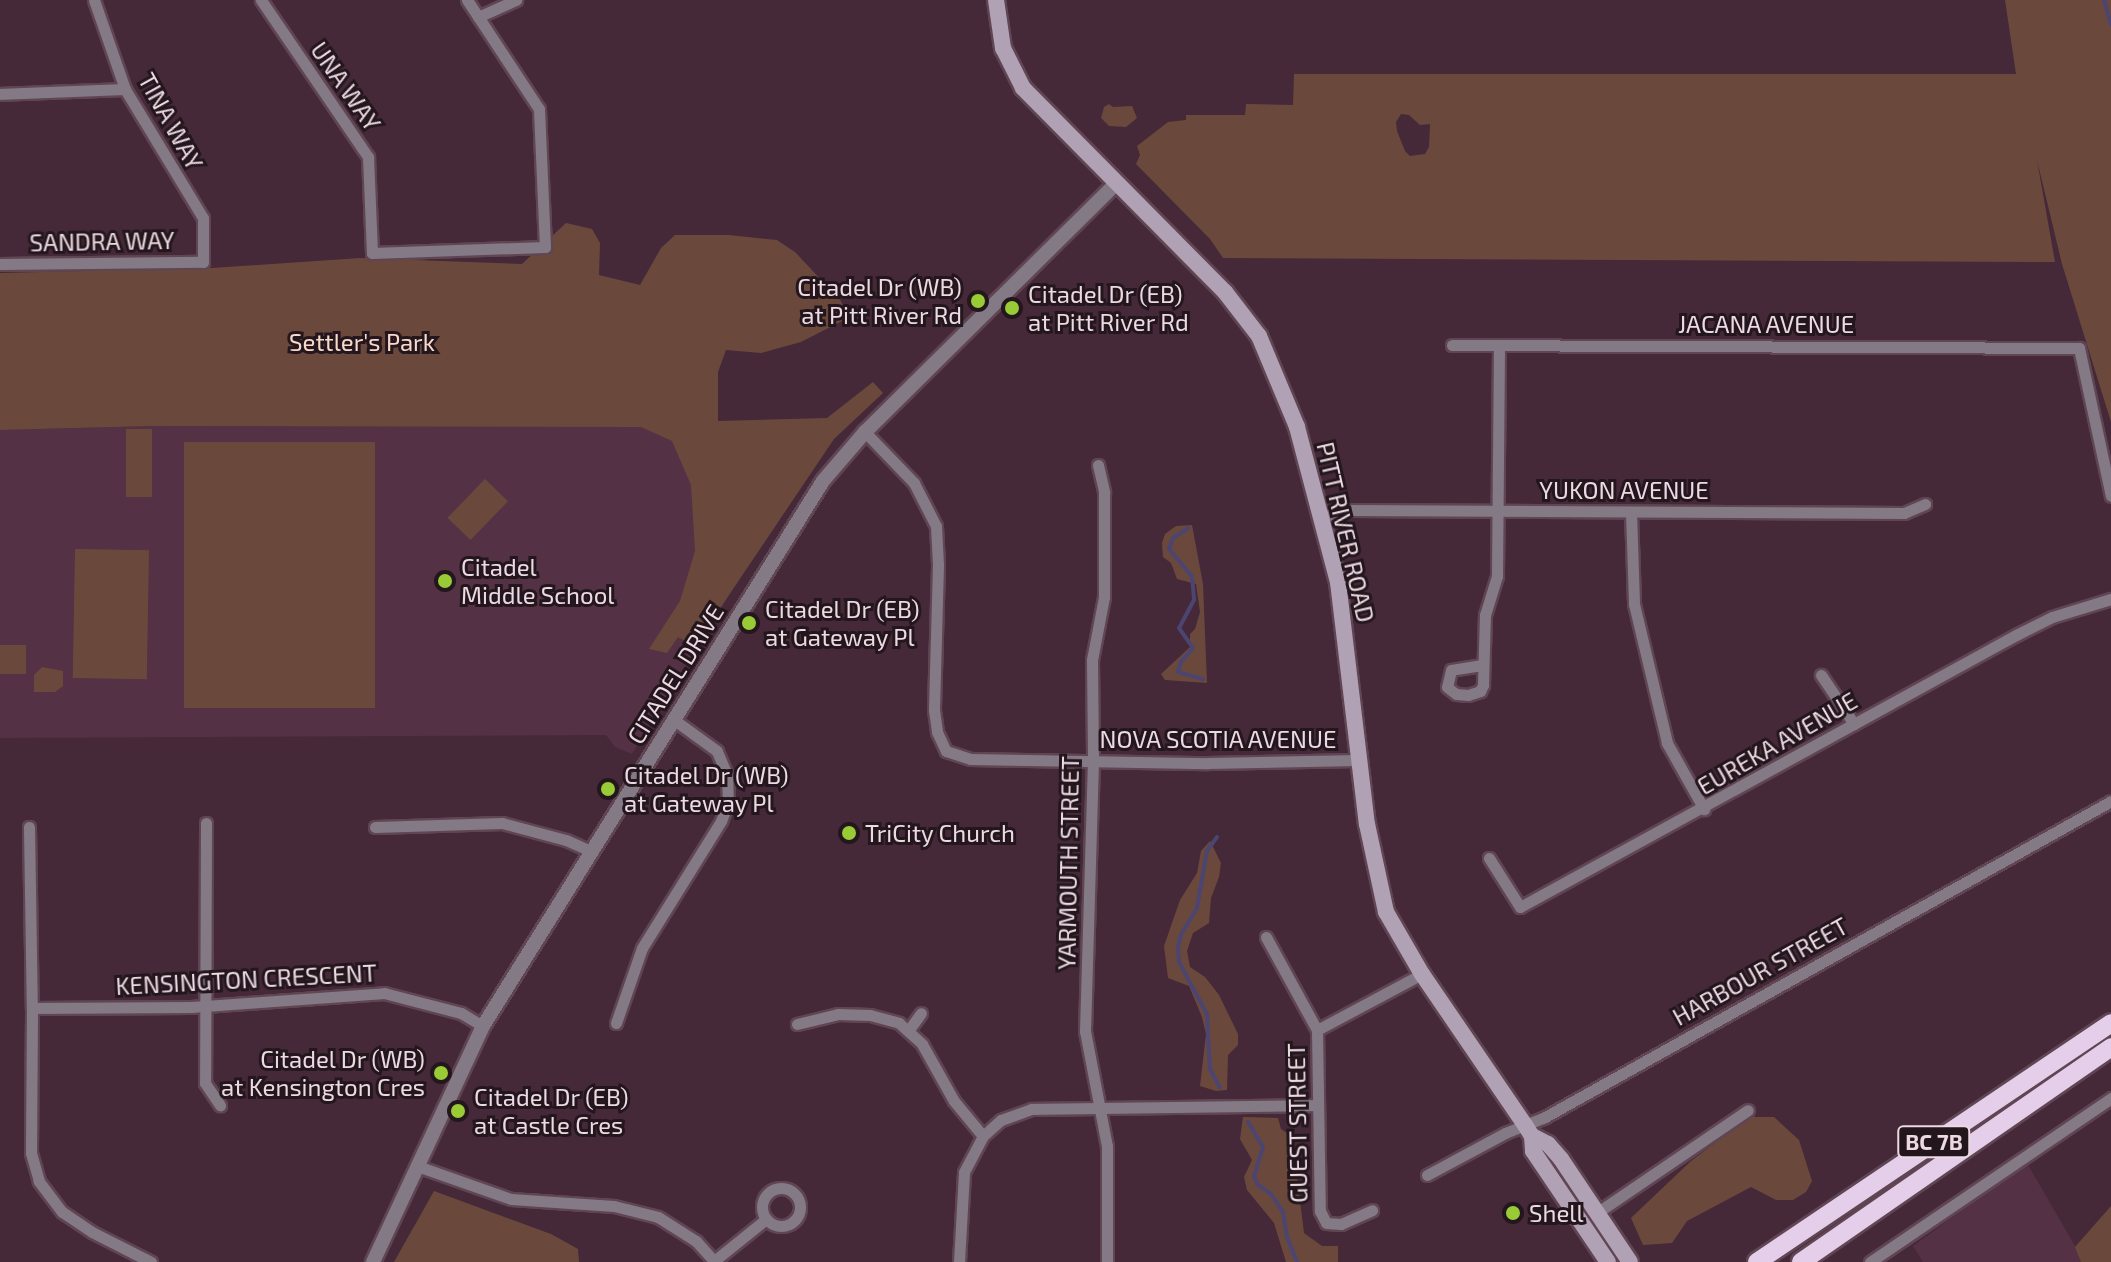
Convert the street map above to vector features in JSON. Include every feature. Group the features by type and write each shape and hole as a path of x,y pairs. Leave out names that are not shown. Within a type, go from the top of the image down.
{"highway":[{"name":"BC 7B","path":"1757,1262 2111,1023"},
{"name":"BC 7B","path":"1801,1262 2111,1047"}],"main road":[{"name":"PITT RIVER ROAD","path":"996,0 1003,48 1023,88 1225,292 1253,325 1297,427 1342,604 1358,760 1373,863 1386,912 1422,974 1528,1131 1533,1151 1608,1262"},
{"name":"PITT RIVER ROAD","path":"1528,1131 1548,1144 1630,1262"},
{"path":"1574,1211 1598,1212"}],"street":[{"name":"TINA WAY","path":"94,0 125,89 203,218 203,262"},
{"name":"UNA WAY","path":"261,0 368,157 372,253 545,247 539,109 478,17"},
{"path":"467,0 478,17 516,0"},
{"path":"0,94 125,89"},
{"name":"CITADEL DRIVE","path":"373,1262 420,1167 483,1026 808,503 865,432 1117,183"},
{"name":"SANDRA WAY","path":"0,264 203,262"},
{"name":"JACANA AVENUE","path":"1452,345 2079,348 2111,496"},
{"path":"1482,665 1486,610 1497,576 1499,345"},
{"name":"NOVA SCOTIA AVENUE","path":"865,432 914,483 936,526 938,565 934,710 937,732 946,751 970,759 1358,760"},
{"name":"YARMOUTH STREET","path":"1098,465 1104,492 1104,597 1092,660 1093,761 1085,1031 1097,1109 1107,1146 1107,1262"},
{"name":"YUKON AVENUE","path":"1321,517 1348,510 1904,513 1925,504"},
{"path":"1631,512 1634,604 1667,743 1704,809"},
{"name":"EUREKA AVENUE","path":"1489,858 1520,907 2052,617 2111,599"},
{"path":"1821,675 1854,724"},
{"path":"616,1023 642,948 721,821 728,803 727,775 717,751 673,719"},
{"name":"HARBOUR STREET","path":"1427,1175 1528,1131 2111,801"},
{"path":"206,823 205,1083 220,1105"},
{"path":"375,827 502,823 566,840 591,851"},
{"path":"29,827 31,1153 39,1181 62,1212 92,1232 151,1262"},
{"name":"GUEST STREET","path":"1266,937 1317,1030 1320,1211 1326,1223 1341,1224 1372,1210"},
{"path":"1317,1030 1422,974"},
{"name":"KENSINGTON CRESCENT","path":"32,1008 205,1006 359,992 384,993 461,1013 483,1026"},
{"path":"908,1031 921,1013"},
{"path":"797,1024 838,1014 866,1015 899,1023 922,1044 954,1101 983,1136"},
{"path":"1870,1262 2111,1098"},
{"path":"959,1262 964,1172 983,1136 1001,1120 1031,1109 1318,1105"},
{"path":"1598,1212 1748,1110"},
{"path":"420,1167 511,1199 614,1206 658,1217 696,1241 715,1262 766,1219"}],"shaded area":[{"name":"Citadel Middle School","path":"153,426 832,427 632,754 615,747 606,735 0,738 0,430"},
{"path":"2027,1163 2082,1258 2081,1262 1923,1262 1913,1246"}],"green space":[{"path":"2005,0 2111,0 2111,422 2062,264 2037,160 2055,262 1223,258 1210,239 1136,164 1140,155 1137,146 1168,122 1186,120 1186,115 1245,115 1246,104 1293,105 1294,74 2016,74","holes":["1401,114 1409,115 1420,125 1430,124 1429,147 1425,154 1410,156 1405,151 1396,122"]},
{"path":"1109,104 1113,107 1132,106 1137,118 1126,127 1109,126 1101,118 1104,107"},
{"name":"Settler's Park","path":"566,223 592,229 600,243 599,275 640,285 661,248 675,235 729,235 777,240 795,252 841,301 848,318 801,342 761,353 726,350 718,372 718,421 827,418 873,382 883,393 834,439 704,632 687,642 678,637 667,653 649,649 680,601 695,551 691,485 672,441 641,427 153,426 0,430 0,273 212,268 360,258 522,264"},
{"path":"126,429 152,429 152,497 126,497"},
{"path":"184,442 375,442 375,708 184,708"},
{"path":"485,479 508,501 471,540 447,518"},
{"path":"1192,525 1203,584 1207,683 1165,680 1161,674 1190,647 1190,634 1195,629 1200,612 1196,584 1177,579 1171,563 1163,557 1162,543 1165,534 1176,526"},
{"path":"75,549 149,550 147,679 73,678"},
{"path":"0,645 26,645 26,674 0,674"},
{"path":"42,667 63,671 63,686 55,692 34,692 34,675"},
{"path":"1210,841 1221,863 1219,877 1211,898 1209,923 1193,933 1187,951 1190,967 1205,977 1219,995 1238,1034 1238,1045 1228,1055 1227,1090 1216,1091 1200,1086 1206,1034 1202,1017 1189,986 1168,978 1164,946 1180,900 1197,873 1201,851"},
{"path":"1243,1117 1278,1118 1281,1129 1292,1137 1304,1233 1322,1246 1338,1246 1338,1262 1286,1262 1274,1223 1247,1190 1244,1177 1252,1160 1240,1139"},
{"path":"1750,1117 1774,1117 1799,1140 1812,1181 1806,1192 1793,1200 1776,1200 1751,1187 1687,1221 1672,1243 1643,1245 1631,1218 1691,1161"},
{"path":"434,1191 551,1234 578,1249 579,1262 394,1262"},
{"path":"2111,1206 2111,1262 2081,1262 2075,1247"}],"waterway":[{"path":"2104,0 2111,25"},
{"path":"1188,528 1173,538 1169,549 1192,576 1194,600 1179,628 1193,648 1181,662 1178,672 1203,679"},
{"path":"1217,837 1207,851 1197,908 1181,935 1178,947 1179,962 1207,1014 1210,1069 1220,1088"},
{"path":"1248,1122 1263,1147 1254,1176 1258,1185 1271,1194 1283,1212 1287,1237 1297,1262"}],"place":[{"name":"Citadel Dr (WB) at Pitt River Rd","path":"978,301"},
{"name":"Citadel Dr (EB) at Pitt River Rd","path":"1012,308"},
{"name":"Citadel Middle School","path":"445,581"},
{"name":"Citadel Dr (EB) at Gateway Pl","path":"749,623"},
{"name":"Citadel Dr (WB) at Gateway Pl","path":"608,789"},
{"name":"TriCity Church","path":"849,833"},
{"name":"Citadel Dr (WB) at Kensington Cres","path":"441,1073"},
{"name":"Citadel Dr (EB) at Castle Cres","path":"458,1111"},
{"name":"Shell","path":"1513,1213"}]}
